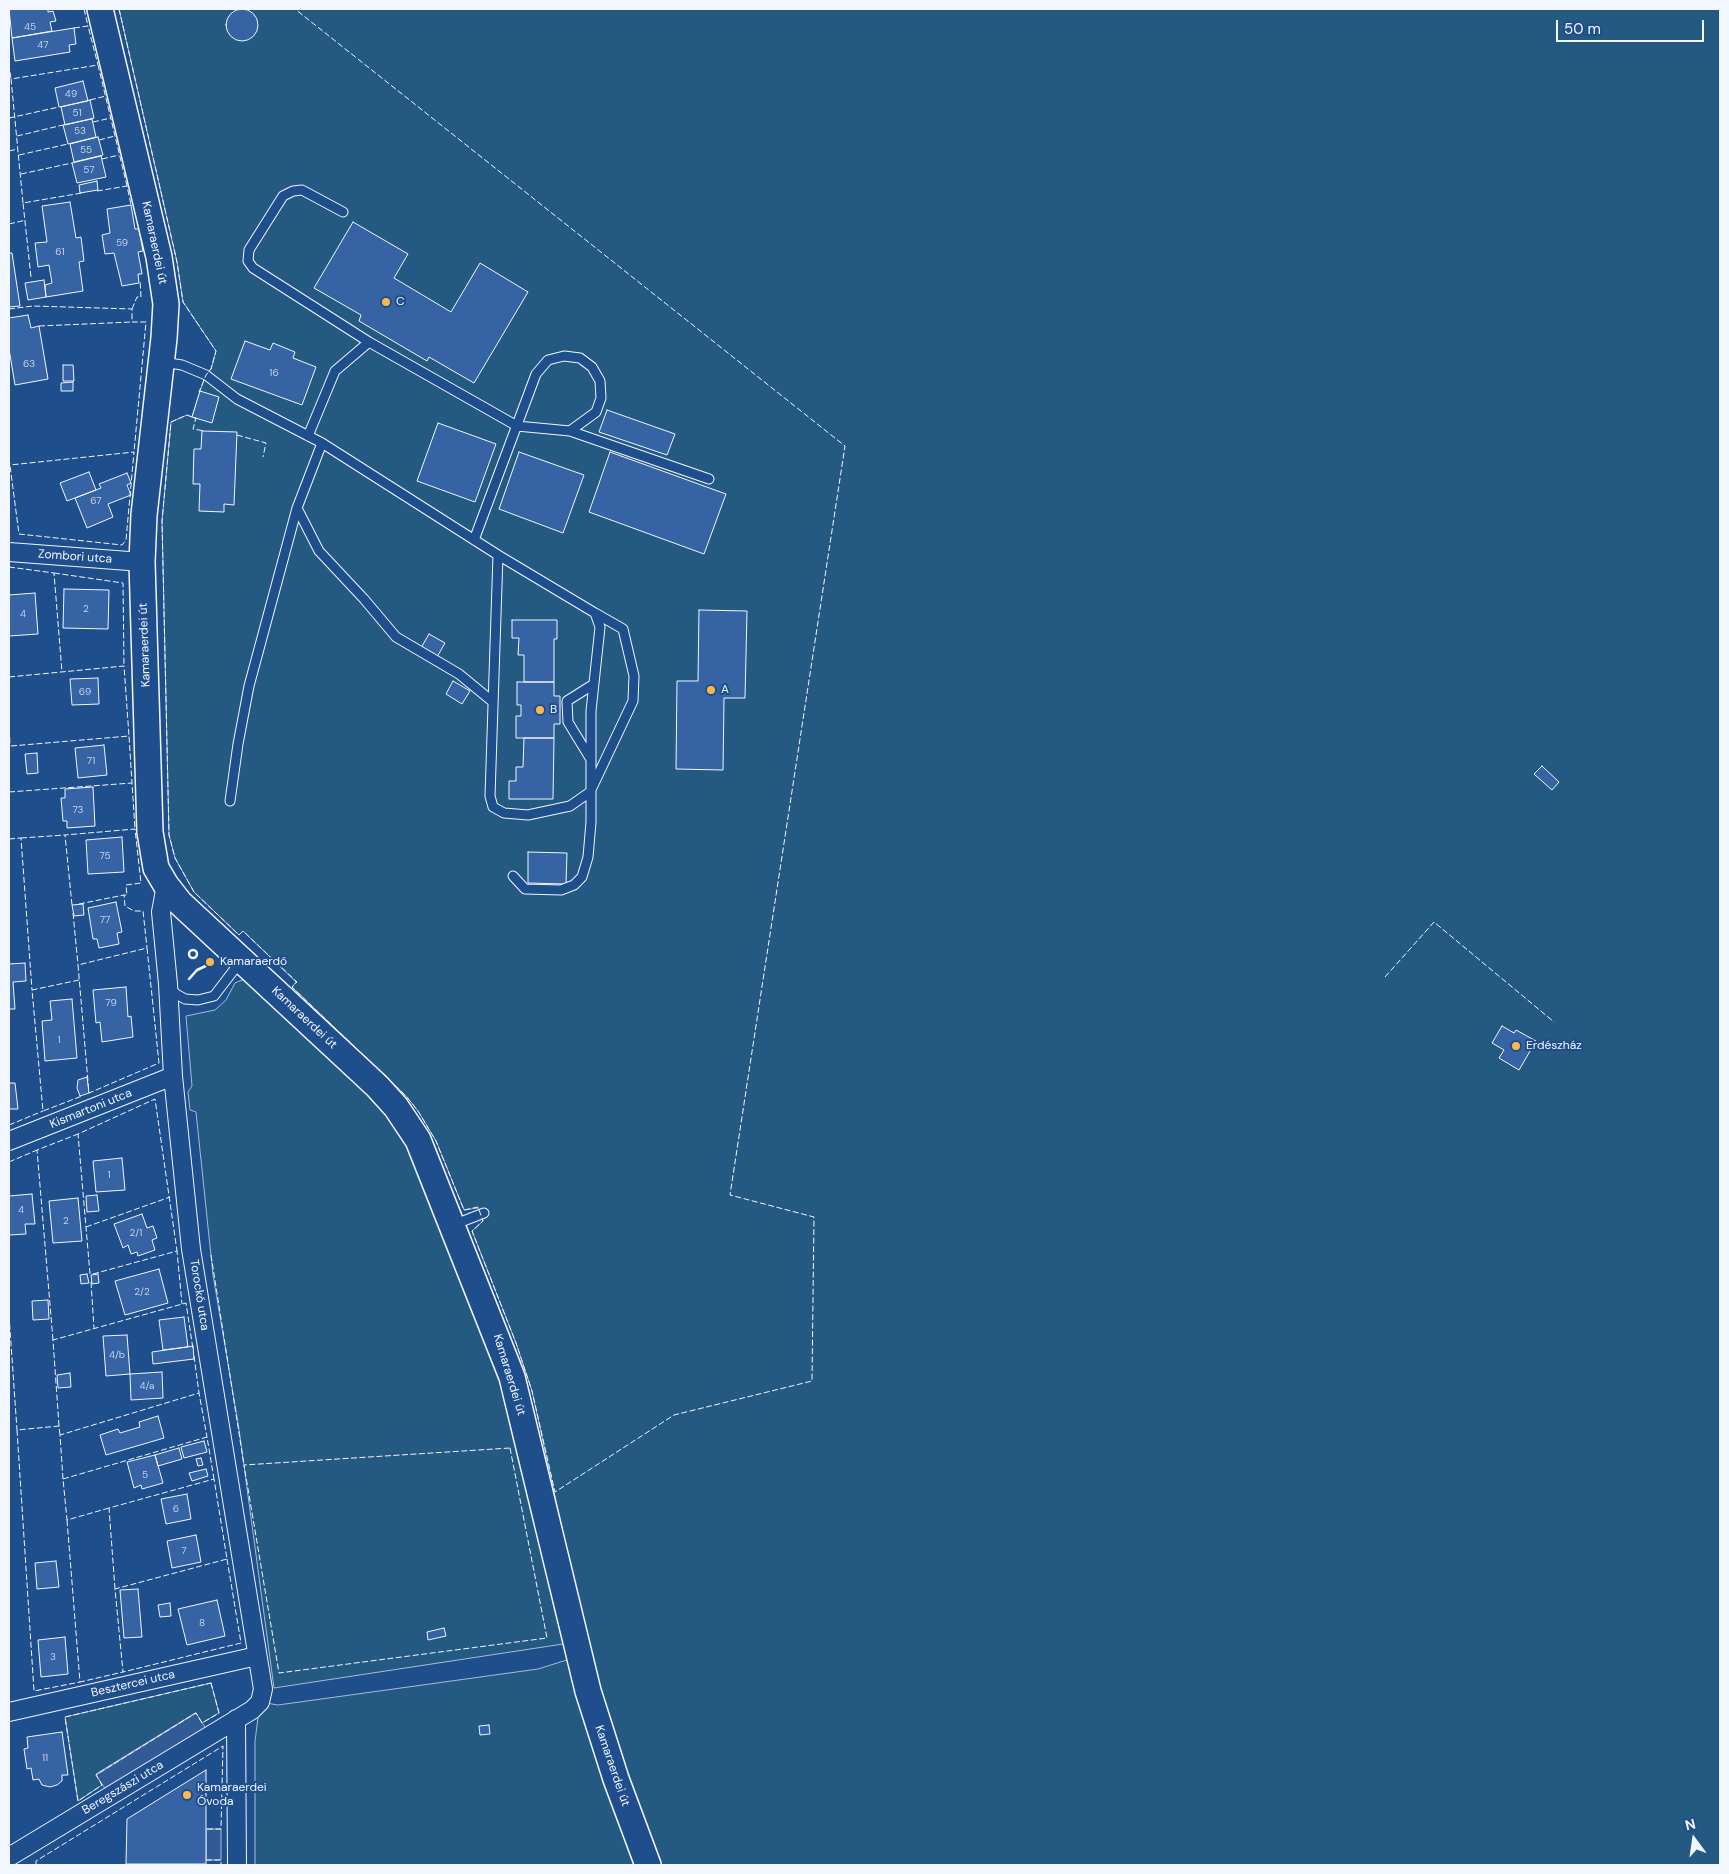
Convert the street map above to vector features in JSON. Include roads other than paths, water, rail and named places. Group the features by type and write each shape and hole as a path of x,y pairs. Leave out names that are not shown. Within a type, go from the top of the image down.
{"street":[{"name":"Kamaraerdei út","path":"100,9 161,265 166,318 147,478 142,562 150,832 156,868 180,903 396,1107 418,1140 512,1377 588,1691 616,1779 648,1865"},
{"name":"Zombori utca","path":"9,552 142,562"},
{"name":"Torockó utca","path":"166,885 161,912 168,984 173,1076 191,1249 257,1656 262,1689 260,1702"},
{"name":"Kismartoni utca","path":"9,1141 173,1076"},
{"name":"Besztercei utca","path":"9,1712 257,1656"},
{"name":"Beregszászi utca","path":"9,1857 252,1710 260,1702"},
{"path":"236,1719 237,1865"}],"lane":[{"path":"343,212 302,190 293,191 283,196 249,250 248,261 254,268 369,342 517,426 570,431 710,479"},
{"path":"308,436 335,371 369,342"},
{"path":"474,540 536,374 548,360 564,356 580,358 592,367 600,381 601,398 596,412 570,431"},
{"path":"162,362 182,365 206,375 237,399 322,443 498,555 623,629 634,676 633,701 590,792 570,806 528,815 504,813 493,807 490,796 498,555"},
{"path":"230,801 249,686 297,508 322,443"},
{"path":"297,508 319,551 364,599 396,637 459,674 493,702"},
{"path":"514,876 525,889 561,890 574,885 582,878 588,857 592,822 590,792 591,711 600,627 595,613"},
{"path":"590,758 568,722 567,701 594,684"},
{"path":"168,984 176,994 184,999 198,1000 214,996 241,959"},
{"path":"453,1226 484,1213"}],"place":[{"name":"C","path":"386,302"},
{"name":"A","path":"711,690"},
{"name":"B","path":"540,710"},
{"name":"Kamaraerdő","path":"210,962"},
{"name":"Erdészház","path":"1516,1046"},
{"name":"Kamaraerdei Óvoda","path":"187,1795"}]}
